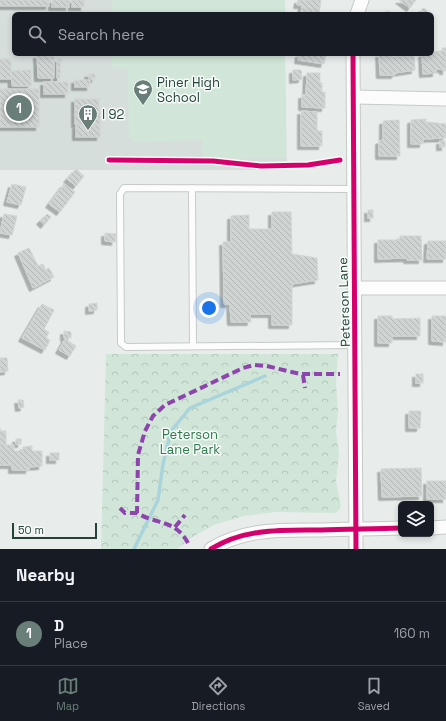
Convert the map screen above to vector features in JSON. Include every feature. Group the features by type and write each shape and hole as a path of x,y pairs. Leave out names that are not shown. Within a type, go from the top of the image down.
{"street":[{"path":"358,12 362,0"},
{"name":"Peterson Lane","path":"353,56 355,97 353,189 356,345 356,549"},
{"path":"355,97 446,99"},
{"path":"354,288 446,288"},
{"path":"434,528 446,527"},
{"path":"219,547 246,534 278,530 398,528"}],"lane":[{"path":"353,189 124,188 120,194 122,345 126,347 356,345"},
{"path":"192,188 193,346"}],"shaded area":[{"name":"Piner High School","path":"0,0 285,0 285,12 12,12 12,56 285,56 287,170 0,170"}],"green space":[{"path":"112,0 285,0 285,12 112,12"},
{"path":"112,56 285,56 286,158 203,159 202,140 134,142 129,137 128,69 112,68"},
{"name":"Peterson Lane Park","path":"106,354 338,354 336,383 338,412 336,430 339,454 336,481 341,506 339,510 336,513 276,512 244,516 214,525 194,536 177,549 101,549"}],"building":[{"path":"0,0 49,0 49,6 0,6"},
{"path":"52,0 69,0 69,7 52,7"},
{"path":"72,0 84,0 84,7 72,7"},
{"path":"298,0 321,0 319,12 301,12 302,5 297,5"},
{"path":"399,0 416,0 410,8"},
{"path":"423,8 427,10 426,12 421,11"},
{"path":"442,48 446,48 446,71 443,71 443,69 436,69 436,73 423,74 422,56 434,56 434,52 442,51"},
{"path":"37,56 54,57 54,78 38,78"},
{"path":"299,56 326,56 324,64 298,60"},
{"path":"379,56 414,56 415,70 395,73 395,75 380,75"},
{"path":"0,59 11,59 11,79 0,79"},
{"path":"57,59 61,59 60,78 57,78"},
{"path":"31,70 31,86 12,86 11,71"},
{"path":"293,70 301,70 302,79 293,80"},
{"path":"307,73 320,73 322,92 325,92 325,108 302,107 302,95 306,95"},
{"path":"88,74 95,74 95,79 89,79"},
{"path":"75,80 90,80 90,87 75,87"},
{"path":"44,82 68,82 68,94 44,94"},
{"path":"0,89 39,89 39,127 0,127"},
{"path":"75,99 99,99 99,111 75,111"},
{"path":"301,111 317,112 317,131 322,131 322,146 301,146"},
{"path":"75,112 100,112 100,124 75,124"},
{"path":"426,119 426,122 446,124 446,138 423,139 423,144 411,144 411,120"},
{"path":"399,120 400,156 379,156 379,141 383,140 383,121"},
{"name":"I 92","path":"76,125 100,125 100,137 76,137"},
{"path":"440,141 445,141 445,147 440,147"},
{"path":"76,169 84,176 76,186 67,179"},
{"path":"12,184 26,187 21,205 7,202"},
{"path":"64,184 75,192 60,212 49,204"},
{"path":"368,210 373,210 373,218 368,218"},
{"path":"272,212 291,212 292,254 317,258 318,280 292,284 292,325 272,325 272,314 250,314 251,322 231,322 230,304 224,304 223,242 231,242 231,216 249,215 249,229 272,229"},
{"path":"4,214 17,216 12,235 0,233"},
{"path":"47,214 51,217 44,225 40,221"},
{"path":"105,233 116,234 115,242 105,241"},
{"path":"400,236 421,236 422,260 407,260 407,258 378,259 378,240 400,240"},
{"path":"428,241 446,241 446,259 427,259"},
{"path":"29,248 38,266 43,264 46,270 49,268 54,277 33,288 18,253"},
{"path":"97,303 97,310 89,311 89,304"},
{"path":"42,304 54,310 44,329 49,332 46,338 50,340 45,350 22,338"},
{"path":"378,316 392,316 392,319 420,318 420,336 392,336 392,343 378,343"},
{"path":"432,316 446,316 446,342 432,341"},
{"path":"64,331 71,332 71,338 64,338"},
{"path":"65,339 76,346 70,356 59,350"},
{"path":"0,358 7,358 8,371 0,372"},
{"path":"416,374 423,374 423,383 416,383"},
{"path":"18,400 23,400 24,407 19,408"},
{"path":"409,411 421,411 420,428 409,428"},
{"path":"0,431 6,431 6,445 14,445 14,451 23,451 23,447 32,446 32,451 42,451 42,466 29,467 29,470 12,470 12,465 0,465"},
{"path":"16,439 21,439 21,444 16,444"},
{"path":"50,453 59,453 59,460 50,460"},
{"path":"421,468 422,496 382,497 381,469"},
{"path":"427,481 446,481 446,499 427,499"}],"waterway":[{"path":"134,549 158,500 163,464 171,431 190,408 265,376"}],"marked path":[{"path":"188,543 183,535 171,526 144,517 137,513 138,455 145,431 153,416 165,405 243,368 254,365 267,366 300,374 340,374"},
{"path":"303,375 305,388"},
{"path":"120,508 125,513 137,513"},
{"path":"175,527 185,515"}],"cycle path":[{"path":"353,56 356,549"},
{"path":"109,160 213,161 261,166 308,165 340,160"},
{"path":"211,549 237,537 278,530 398,528"}],"place":[{"name":"Piner High School","path":"143,106"},
{"name":"D","path":"19,108"},
{"name":"I 92","path":"88,131"}]}
